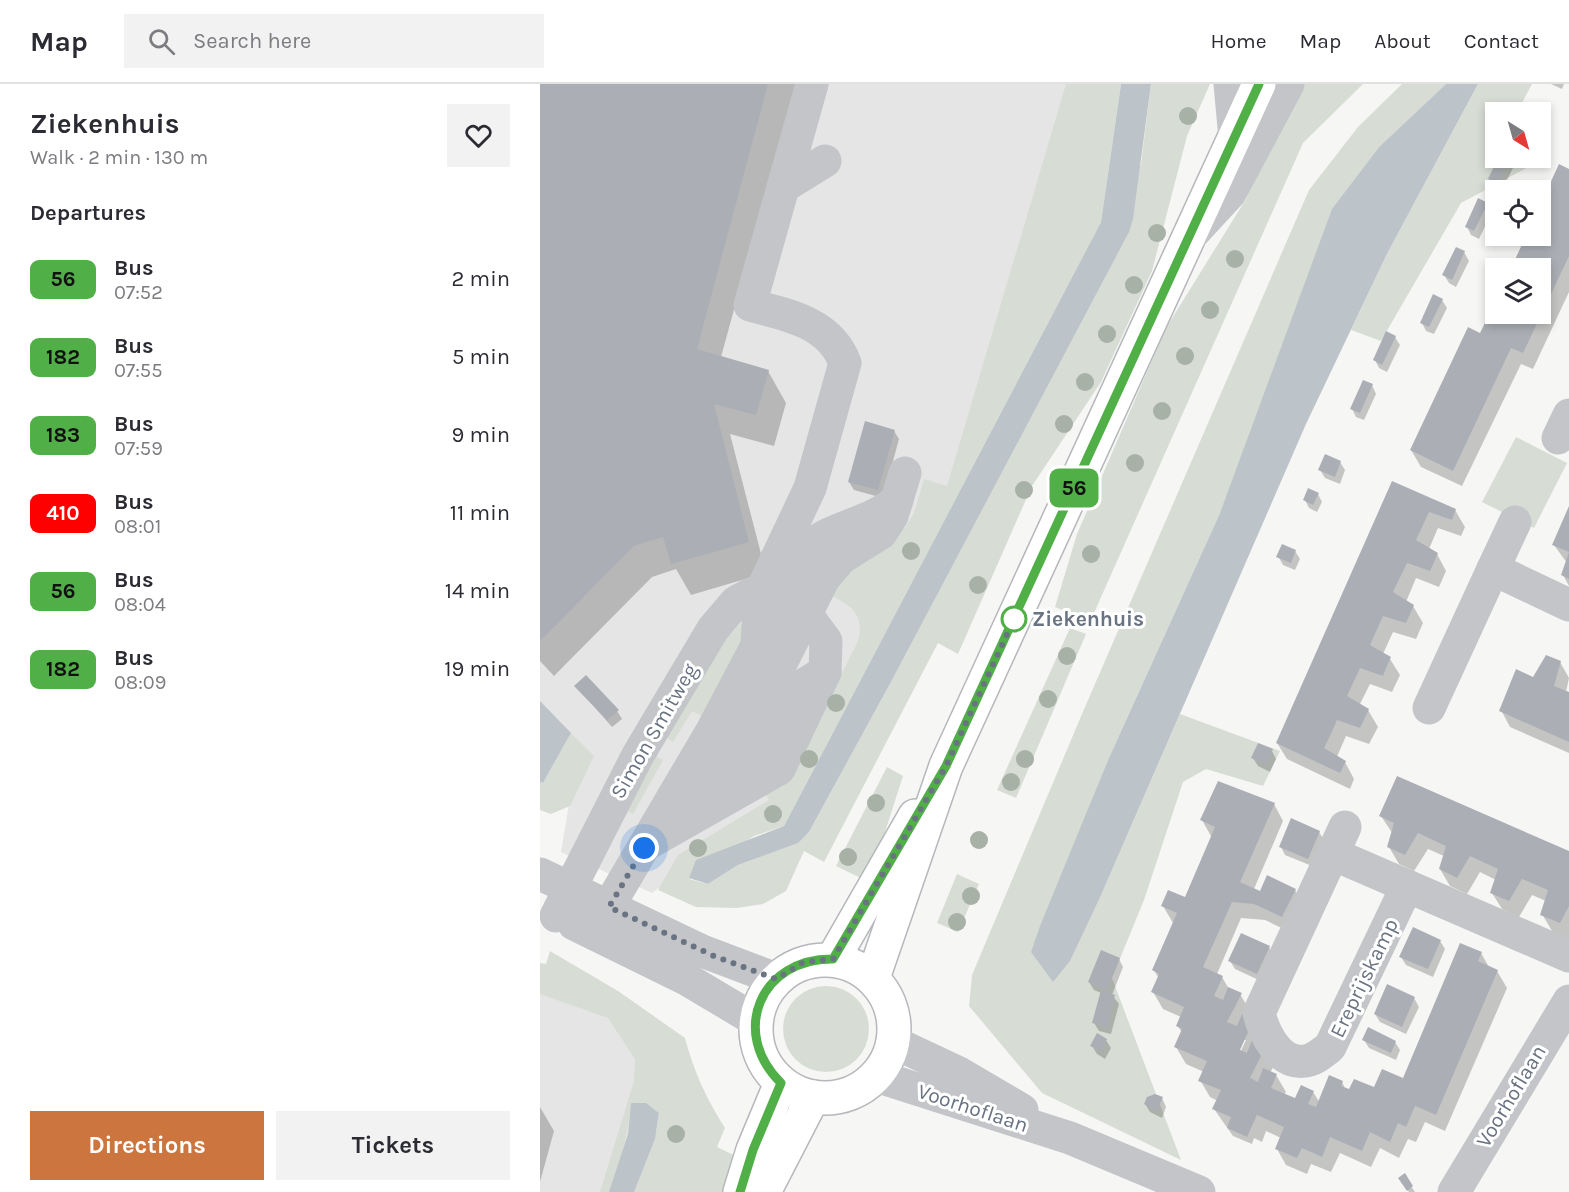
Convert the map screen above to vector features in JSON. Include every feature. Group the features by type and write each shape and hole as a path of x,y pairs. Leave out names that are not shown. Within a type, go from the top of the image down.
{"main road":[{"path":"873,978 946,766 1259,84"},
{"path":"833,959 946,766"},
{"path":"833,959 849,963 873,978 882,988 891,1008 894,1028 893,1042 884,1066 876,1076 847,1095 830,1098 813,1097 781,1083 763,1061 756,1041 755,1020 766,991 776,979 804,962 833,959"},
{"path":"740,1192 753,1150 781,1083"},
{"path":"764,1192 813,1097"}],"street":[{"path":"733,694 778,669 781,603 845,363 831,339 815,326 750,305 812,84"},
{"path":"1230,84 1235,138"},
{"path":"1189,237 1230,193 1288,84"},
{"path":"783,187 825,160"},
{"path":"601,920 733,694 809,547 818,539 872,518 898,496 881,533 841,558 824,578 781,603"},
{"path":"1428,708 1515,522"},
{"path":"1493,569 1569,605"},
{"name":"Simon Smitweg","path":"555,904 638,755 713,629 736,602 749,595 781,603"},
{"path":"647,844 779,769 825,672 826,641 781,603"},
{"path":"703,745 825,672"},
{"path":"672,798 801,721"},
{"name":"Ereprijskamp","path":"1407,886 1330,1047 1305,1061 1294,1060 1272,1044 1263,1030 1259,1013 1339,841 1407,886 1569,956"},
{"path":"540,874 555,904 776,979"},
{"path":"601,920 695,984 755,1020"},
{"name":"Voorhoflaan","path":"1454,1192 1569,1001"},
{"name":"Voorhoflaan","path":"893,1042 959,1073 1070,1138"},
{"name":"Voorhoflaan","path":"876,1076 1070,1138 1199,1192"}],"shaded area":[{"path":"540,84 1100,84 1081,235 791,789 652,893 561,852 578,750 540,711"},
{"path":"1066,84 1121,84 1101,222 784,826 754,836 689,879 708,884 738,865 797,843 809,832 891,682 1044,391 1141,164 1151,84 1210,84 1187,136 1152,271 1101,382 1032,486 958,654 938,643 824,862 804,851 786,891 763,904 737,908 696,907 658,890 678,855 769,800 762,789 799,759 858,641 860,631 854,611 828,594 835,577 905,528 914,513 924,479 947,486"},
{"path":"1121,84 1151,84 1133,219 1129,232 891,682 809,832 798,843 738,865 708,884 689,878 696,860 784,826 1101,222"},
{"path":"1297,84 1363,84 1303,143 1090,622 1055,607 1077,534 1166,328 1246,199"},
{"path":"1402,84 1446,84 1380,146 1220,513 1108,760 1031,952 1102,893 1180,714 1280,751 1263,786 1206,769 1183,782 1144,900 1112,978 1181,1160 1042,1093 969,1006 972,975 1082,714 1309,190 1358,127"},
{"path":"1446,84 1478,84 1387,254 1306,424 1102,893 1070,961 1053,982 1031,952 1040,926 1108,760 1220,513 1332,209 1380,146"},
{"path":"1478,84 1532,84 1522,102 1485,102 1485,168 1526,168 1504,180 1485,180 1485,190 1461,203 1381,341 1351,330 1387,254"},
{"path":"1516,437 1567,463 1534,528 1482,502"},
{"path":"746,618 750,620 710,720 692,711 673,742 661,734 701,665"},
{"path":"1070,628 1086,634 1016,798 997,790"},
{"path":"540,701 571,733 543,783 540,782"},
{"path":"571,733 594,756 570,806 551,814 540,810 540,782 543,783"},
{"path":"650,753 663,760 633,814 620,807"},
{"path":"887,767 903,776 869,882 836,866"},
{"path":"957,874 979,884 958,932 937,923"},
{"path":"550,951 618,991 685,1038 701,1084 725,1128 717,1147 740,1158 728,1192 634,1192 655,1139 659,1113 645,1103 631,1103 626,1138 617,1170 609,1192 600,1192 634,1081 635,1059 608,1018 540,994 540,963 546,964"},
{"path":"540,969 640,1022 664,1192 540,1192"},
{"path":"826,986 843,989 857,998 866,1012 869,1029 866,1046 857,1060 843,1069 826,1072 809,1069 795,1060 786,1046 783,1029 786,1012 795,998 809,989"},
{"path":"631,1103 646,1103 659,1113 655,1139 634,1192 609,1192 628,1134"}],"building":[{"path":"540,84 768,84 697,349 769,370 756,415 714,404 749,542 671,564 663,537 634,546 540,641"},
{"path":"1559,164 1569,169 1569,256 1551,294 1551,258 1516,258 1521,246 1551,246 1551,181"},
{"path":"1493,168 1505,168 1499,180 1488,179"},
{"path":"1478,198 1485,202 1485,209 1474,231 1465,227"},
{"path":"1456,247 1465,251 1452,280 1442,275"},
{"path":"1433,294 1443,299 1429,327 1420,323"},
{"path":"1485,323 1537,324 1523,353 1511,348 1453,471 1410,450 1468,327 1480,333"},
{"path":"1386,331 1396,336 1382,365 1373,360"},
{"path":"1363,380 1373,384 1360,413 1350,409"},
{"path":"865,421 895,430 878,490 848,482"},
{"path":"1325,454 1341,461 1335,477 1318,470"},
{"path":"1392,481 1456,509 1452,520 1429,512 1416,540 1438,553 1430,571 1407,563 1393,592 1414,605 1406,623 1383,616 1370,645 1391,657 1383,676 1360,668 1347,696 1369,709 1360,728 1337,720 1324,748 1346,761 1340,773 1276,743"},
{"path":"1308,488 1319,493 1313,505 1303,500"},
{"path":"1569,506 1569,552 1552,545"},
{"path":"1282,544 1296,550 1291,563 1276,557"},
{"path":"1569,552 1569,579 1561,575"},
{"path":"1546,655 1561,661 1554,686 1569,692 1569,742 1499,711 1516,669 1533,677"},
{"path":"586,675 619,710 607,720 574,686"},
{"path":"1258,743 1273,749 1266,765 1251,758"},
{"path":"1397,776 1569,851 1569,906 1560,923 1540,915 1548,890 1522,879 1509,901 1490,893 1498,869 1470,856 1457,878 1439,869 1446,846 1418,833 1405,855 1387,847 1394,823 1379,816"},
{"path":"1218,781 1275,803 1240,882 1260,891 1267,875 1296,889 1282,917 1254,904 1232,902 1203,967 1223,976 1214,996 1223,1000 1228,987 1242,993 1227,1022 1237,1026 1242,1014 1254,1019 1240,1050 1247,1053 1252,1040 1266,1046 1250,1078 1258,1082 1263,1068 1277,1074 1271,1088 1295,1098 1301,1085 1314,1091 1308,1104 1316,1107 1329,1075 1343,1081 1341,1086 1349,1089 1354,1079 1374,1087 1382,1069 1403,1078 1460,943 1482,952 1478,961 1498,970 1436,1115 1415,1106 1406,1127 1398,1123 1390,1142 1370,1132 1362,1151 1330,1137 1322,1157 1302,1148 1297,1158 1275,1149 1284,1127 1257,1115 1247,1137 1227,1128 1231,1117 1212,1109 1221,1090 1198,1081 1207,1061 1174,1047 1182,1029 1176,1026 1184,1007 1151,992 1159,974 1152,970 1177,913 1161,906 1168,890 1185,897 1215,827 1200,820"},
{"path":"1291,818 1320,831 1308,859 1279,847"},
{"path":"1413,927 1441,940 1428,969 1399,957"},
{"path":"1241,933 1270,946 1257,974 1228,961"},
{"path":"1101,950 1120,958 1106,990 1088,982"},
{"path":"1387,984 1415,997 1402,1027 1374,1014"},
{"path":"1101,990 1115,995 1107,1027 1092,1023"},
{"path":"1368,1027 1396,1041 1391,1053 1362,1040"},
{"path":"1097,1033 1107,1039 1101,1051 1090,1046"},
{"path":"1155,1094 1163,1097 1157,1111 1144,1104 1147,1097"},
{"path":"1405,1173 1413,1186 1407,1191 1398,1178"}],"bus line":[{"name":"56","path":"740,1192 753,1150 781,1083 763,1061 758,1048 755,1020 759,1005 766,991 789,969 804,962 833,959 877,880 946,766 1259,84"}],"place":[{"name":"Ziekenhuis","path":"1014,619"}],"route":[{"path":"644,848 609,907 726,962 776,979 789,969 804,962 833,959 877,880 946,766 1015,617 1014,619"}]}
